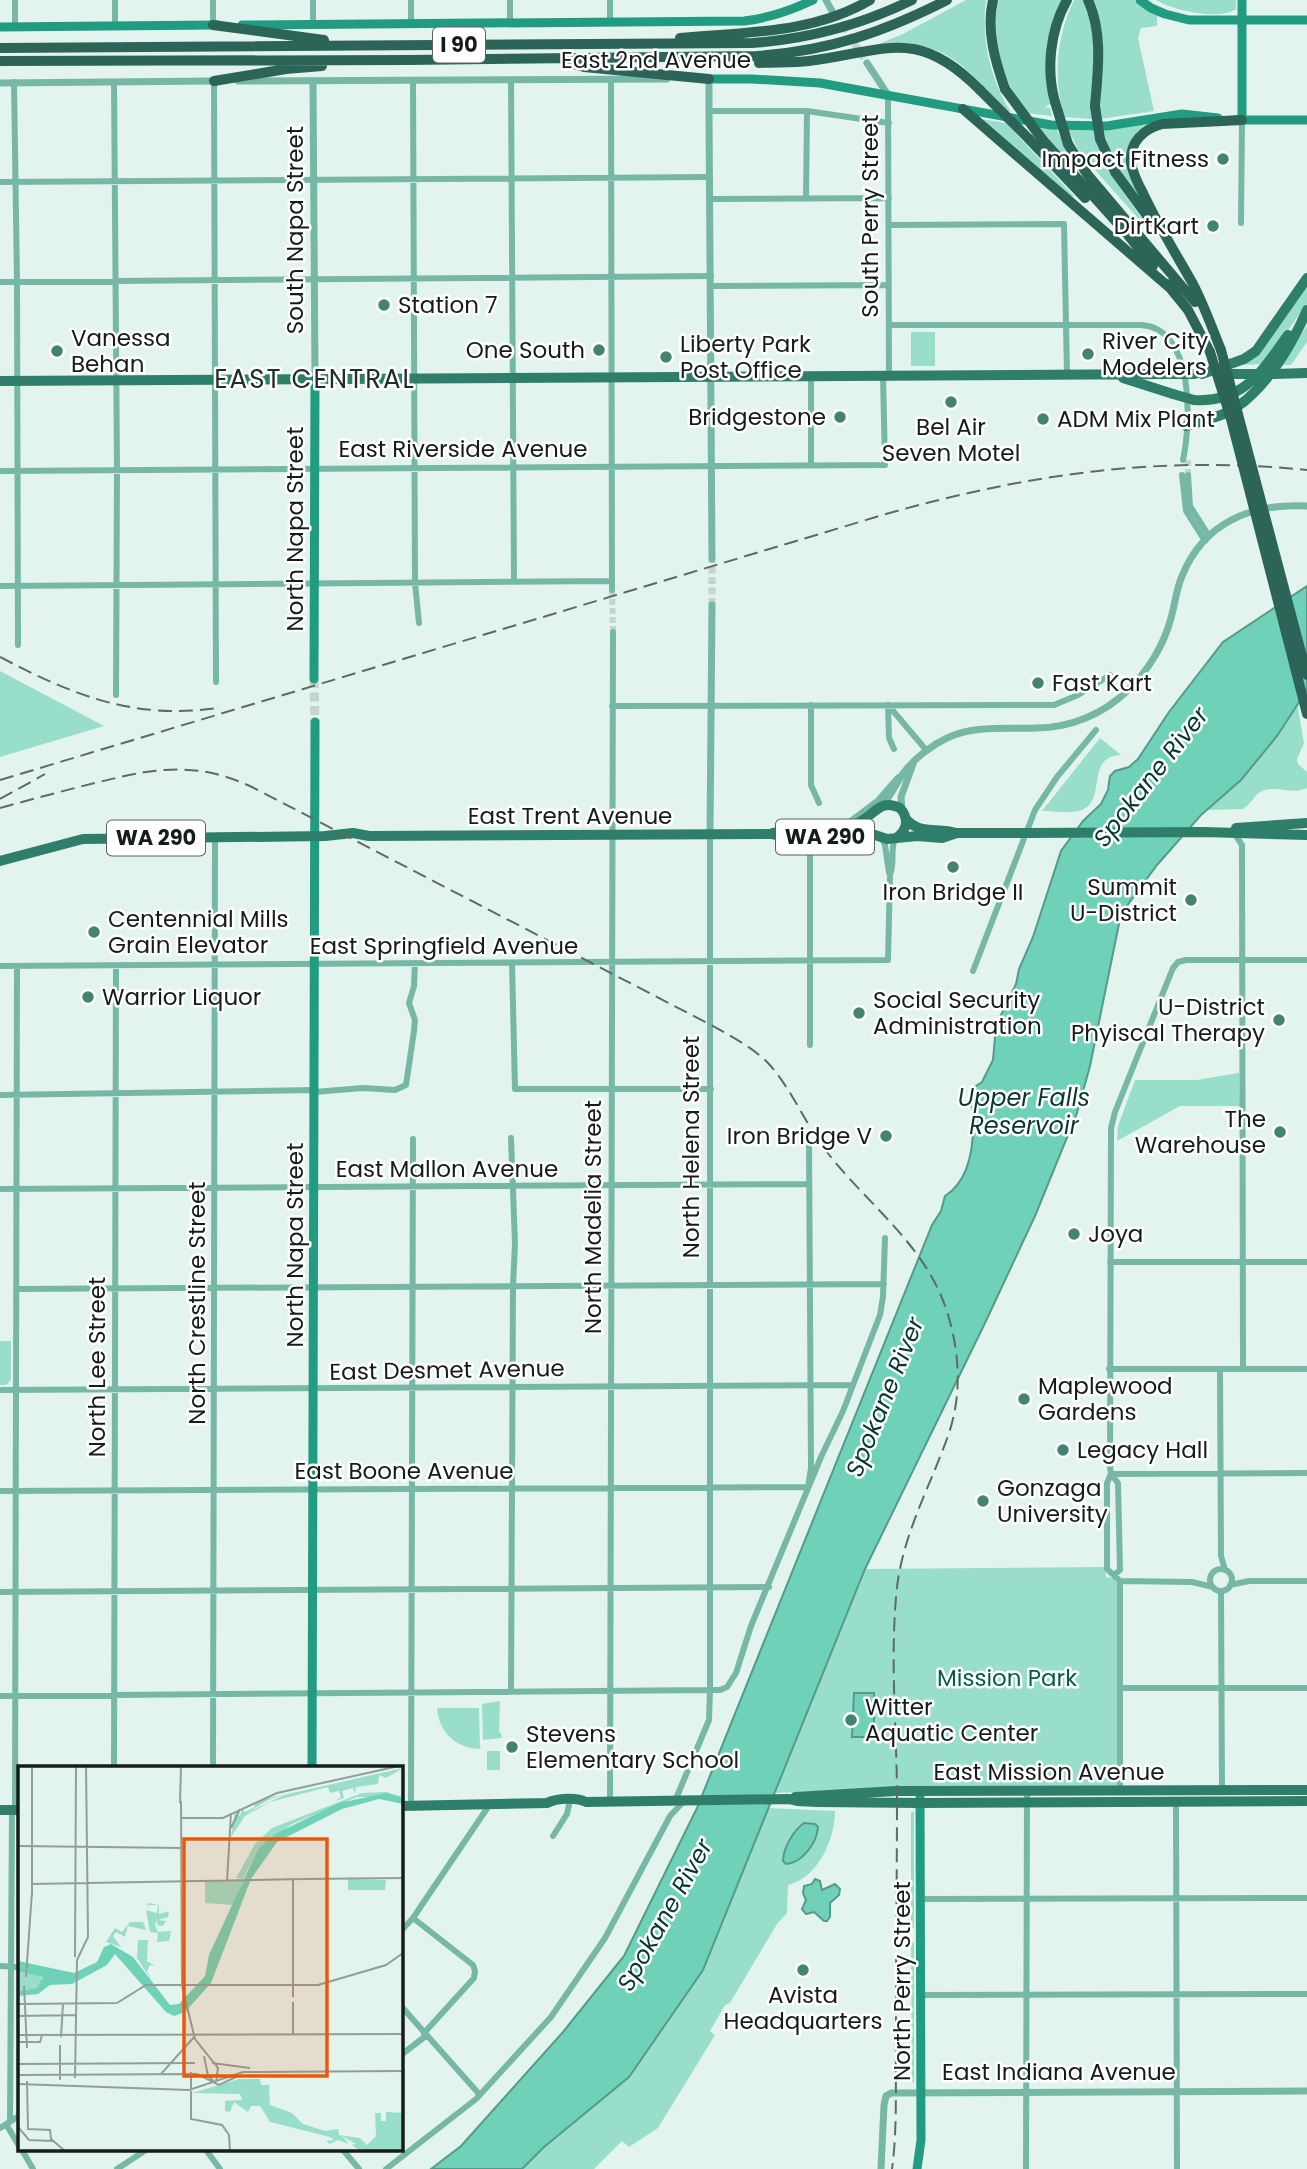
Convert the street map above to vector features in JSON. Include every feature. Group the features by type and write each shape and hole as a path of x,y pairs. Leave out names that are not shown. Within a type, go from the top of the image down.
{"highway":[{"path":"625,43 791,28 835,17 870,0"},
{"name":"I 90","path":"0,48 733,44 794,39 851,25 912,0"},
{"name":"I 90","path":"0,61 765,56 818,49 883,30 947,0"},
{"path":"993,0 990,20 992,43 1005,89 1042,139 1128,235 1216,351 1307,675"},
{"path":"1088,0 1098,38 1096,106 1100,139 1115,172 1144,214 1160,231"},
{"path":"1065,3 1054,38 1051,83 1068,144 1087,174 1185,287 1209,321"},
{"path":"214,25 361,45"},
{"path":"694,58 724,63 787,62 809,61 885,47 907,47 928,52 949,63 980,90 1154,268"},
{"path":"558,59 584,67 709,79"},
{"path":"214,81 286,69 329,66 353,60"},
{"path":"963,109 1170,288"},
{"path":"1242,120 1162,124 1139,136 1133,148 1131,163 1160,231 1193,285 1209,321 1231,419 1307,714"}],"main road":[{"path":"0,27 744,21 768,19 813,0"},
{"path":"1140,0 1178,18 1307,20"},
{"path":"1242,0 1242,120"},
{"name":"East 2nd Avenue","path":"709,79 806,81 1039,123 1072,126 1107,126 1182,114 1242,120 1307,120"},
{"path":"1194,374 1244,359 1256,351 1307,278"},
{"path":"1106,374 1145,383 1194,400 1222,398 1246,387 1258,376 1307,310"},
{"path":"1186,426 1227,412 1256,390 1299,330 1307,310"},
{"path":"0,381 1307,373"},
{"name":"North Napa Street","path":"314,679 315,378"},
{"name":"North Napa Street","path":"312,1766 314,964 320,836 315,722"},
{"name":"WA 290","path":"878,809 892,804 914,826 921,829 947,830 957,834"},
{"path":"878,809 871,824 880,837"},
{"name":"East Trent Avenue","path":"0,861 83,839 320,836 353,833 369,836 772,834 786,837 848,828 863,821 878,809"},
{"path":"895,838 903,832 904,815"},
{"name":"WA 290","path":"1202,832 1307,823"},
{"name":"East Trent Avenue","path":"772,834 786,830 841,836 870,832 880,837"},
{"name":"WA 290","path":"880,837 1202,832 1307,835"},
{"name":"East Mission Avenue","path":"790,1799 797,1796 920,1791 1307,1790"},
{"name":"North Perry Street","path":"917,2169 921,2149 920,1791"},
{"name":"East Mission Avenue","path":"547,1803 552,1800 610,1802 790,1799 817,1802 920,1803 1307,1801"},
{"name":"East Mission Avenue","path":"406,1806 547,1803 582,1805 586,1802"},
{"path":"0,1810 15,1810"}],"street":[{"path":"15,0 15,27"},
{"path":"115,0 115,26"},
{"path":"213,0 214,25"},
{"path":"313,0 313,25"},
{"path":"411,0 411,25"},
{"path":"510,0 510,23"},
{"path":"610,0 610,23"},
{"path":"826,0 832,11"},
{"name":"South Perry Street","path":"867,62 888,95 890,325 886,375"},
{"path":"709,79 712,559"},
{"name":"East 2nd Avenue","path":"0,82 709,79"},
{"name":"South Napa Street","path":"313,80 315,378"},
{"path":"413,80 415,583 419,623"},
{"path":"511,80 513,582"},
{"path":"611,80 612,590"},
{"path":"214,81 216,682"},
{"path":"14,82 18,282 18,645"},
{"path":"114,82 116,695"},
{"path":"709,111 807,111 888,123"},
{"path":"806,198 807,111"},
{"path":"1241,223 1242,120"},
{"path":"0,181 710,177"},
{"path":"710,199 889,198"},
{"path":"889,225 1064,224 1067,374"},
{"path":"0,282 711,276"},
{"path":"711,286 889,285"},
{"path":"890,325 1145,325 1160,330 1194,374 1186,426 1185,460"},
{"path":"811,375 811,464"},
{"name":"East Riverside Avenue","path":"0,471 884,465 886,375"},
{"path":"1185,475 1191,506 1207,539"},
{"path":"786,830 851,821 878,801 903,773 944,739 966,732 1060,726 1088,717 1111,704 1137,681 1155,657 1169,625 1182,576 1207,539 1236,518 1259,509 1307,506"},
{"path":"0,586 612,581"},
{"name":"North Helena Street","path":"683,1800 709,1720 710,1690 712,605"},
{"name":"North Madelia Street","path":"610,1802 612,632"},
{"path":"612,706 1054,705 1078,695 1110,675"},
{"path":"811,705 811,785 819,803"},
{"path":"888,705 927,751"},
{"path":"888,705 889,738 894,749"},
{"path":"974,971 1042,798 1096,730"},
{"path":"904,815 901,797 914,763"},
{"path":"878,809 896,787 903,773"},
{"path":"1234,833 1242,845 1243,1369"},
{"path":"810,834 810,1045"},
{"path":"1242,845 1253,834"},
{"path":"880,837 886,845 886,865 890,875"},
{"name":"North Crestline Street","path":"214,1766 215,838"},
{"path":"890,875 895,838"},
{"name":"East Springfield Avenue","path":"0,966 888,960 890,875"},
{"path":"1221,1591 1192,1582 1120,1581 1107,1569 1107,1483 1111,1474 1111,1128 1147,1032 1173,968 1178,962 1307,960"},
{"path":"0,1095 363,1088 398,1090 406,1085 414,1031 415,1020 410,1003 415,963"},
{"path":"512,963 515,1089 711,1089"},
{"name":"North Lee Street","path":"114,1766 116,965"},
{"path":"17,966 15,1967 6,2125 18,2145"},
{"path":"511,1138 515,1243 511,1692"},
{"path":"406,1806 412,1693 413,1139"},
{"path":"808,1488 811,1468 810,1143"},
{"name":"East Mallon Avenue","path":"0,1189 809,1184"},
{"path":"0,1696 724,1689 732,1680 751,1626 880,1315 885,1238"},
{"path":"1110,1262 1307,1262"},
{"path":"16,1289 884,1284"},
{"path":"1109,1369 1307,1369"},
{"path":"1220,1369 1221,1556 1231,1579 1230,1585"},
{"name":"East Desmet Avenue","path":"0,1390 852,1385"},
{"path":"1111,1474 1307,1473"},
{"path":"1111,1474 1118,1483 1119,1500 1120,1570 1114,1575"},
{"name":"East Boone Avenue","path":"0,1491 808,1488"},
{"path":"1213,1587 1210,1581 1221,1556"},
{"path":"1192,1582 1214,1573 1227,1572 1249,1581"},
{"path":"1120,1581 1121,1790"},
{"path":"1221,1591 1230,1585 1249,1581 1307,1581"},
{"path":"0,1592 769,1587"},
{"path":"1221,1591 1222,1790"},
{"path":"1121,1688 1307,1688"},
{"path":"1026,2169 1027,1790"},
{"path":"386,2169 480,2095 551,2017 605,1938 670,1816 683,1800"},
{"path":"662,1801 670,1816"},
{"path":"1176,1802 1177,2169"},
{"path":"402,1930 413,1918 490,1804"},
{"path":"553,1836 567,1814 569,1805"},
{"path":"921,1899 1307,1898"},
{"path":"402,2055 425,2034 474,1978 475,1971 473,1965 413,1918"},
{"path":"0,1966 15,1967"},
{"path":"921,1995 1307,1994"},
{"path":"402,2007 480,2095"},
{"name":"East Indiana Avenue","path":"881,2169 886,2097 891,2093 1307,2091"},
{"path":"22,2152 33,2169"},
{"path":"117,2169 140,2152"},
{"path":"207,2152 220,2169"},
{"path":"345,2152 359,2169"}],"green space":[{"path":"966,0 986,0 985,29 989,58 998,86 1011,112 1006,111 965,68 936,50 920,45 876,45 903,34"},
{"path":"998,0 1062,0 1046,79 1050,104 1045,107 1050,108 1052,116 1025,113 1010,87 997,45"},
{"path":"1074,0 1086,0 1096,43 1092,119 1064,117 1058,87 1060,43"},
{"path":"1093,0 1134,0 1157,14 1157,26 1141,28 1138,38 1154,111 1100,119 1102,33"},
{"path":"1156,0 1236,0 1236,9 1219,14 1196,13"},
{"path":"981,119 1006,123 1074,196 1071,197"},
{"path":"1152,123 1130,146 1138,197 1116,165 1103,131"},
{"path":"1035,126 1056,128 1071,163"},
{"path":"1068,129 1094,130 1106,167 1143,224 1080,153"},
{"path":"1307,285 1307,304 1263,364 1241,365"},
{"path":"1307,326 1307,342 1291,365 1280,365"},
{"path":"911,332 935,332 935,366 911,366"},
{"path":"0,671 104,726 0,757"},
{"path":"1297,703 1304,743 1297,759 1298,764 1307,772 1307,788 1297,791 1265,790 1243,809 1207,810 1256,760"},
{"path":"1100,738 1121,755 1110,757 1103,763 1094,797 1089,805 1073,812 1042,811"},
{"path":"1239,1073 1240,1106 1180,1106 1117,1141 1118,1126 1135,1080 1197,1080"},
{"path":"0,1341 11,1341 11,1380 6,1385 0,1385"},
{"name":"Mission Park","path":"1105,1567 1106,1577 1113,1578 1117,1583 1118,1786 897,1788 773,1793 865,1569"},
{"path":"500,1701 499,1732 502,1738 483,1740 482,1704"},
{"path":"437,1708 479,1708 480,1749 463,1746 450,1737 441,1724"},
{"path":"487,1751 500,1751 500,1770 487,1770"},
{"path":"767,1808 835,1811 828,1845 823,1856 808,1874 788,1885 787,1913 777,1924 730,2003 725,2005 710,2031 715,2035 658,2128 629,2147 622,2141 594,2169 522,2169 703,1970"},
{"path":"911,1812 914,1812 914,1928 911,1928"},
{"path":"911,1942 914,1942 914,2082 912,2082"}],"water":[{"name":"Upper Falls Reservoir","path":"1307,586 1307,690 1277,736 1241,780 1201,815 1157,865 1121,914 1090,1066 1077,1113 1035,1216 865,1569 703,1970 629,2077 544,2147 522,2169 431,2169 461,2146 563,2032 624,1956 697,1808 932,1225 941,1211 945,1196 960,1181 969,1161 973,1139 971,1089 982,1082 993,1060 1000,1017 1016,984 1061,851 1083,821 1101,804 1108,790 1110,776 1115,771 1129,767 1138,759 1169,712 1223,642"},
{"path":"854,1693 874,1693 874,1737 852,1737"},
{"path":"804,1823 818,1827 815,1839 803,1856 786,1864 783,1856 787,1845"},
{"path":"815,1879 820,1881 822,1890 835,1884 840,1889 839,1895 830,1903 830,1917 827,1921 814,1912 806,1914 802,1909 806,1900 804,1886 812,1884"}],"tunnel":[{"path":"843,26 867,63"},
{"path":"1188,460 1188,475"},
{"path":"712,559 712,605"},
{"path":"612,590 613,632"},
{"path":"314,679 315,722"}],"railway":[{"path":"0,780 939,500 991,488 1094,471 1199,465 1307,470"},
{"path":"0,657 53,683 104,701 158,710 217,708"},
{"path":"0,808 99,782 158,771 194,770 212,773 252,787 711,1025 762,1057 777,1073 827,1152 898,1231 929,1272 950,1322 957,1363 957,1392 949,1433 912,1527 897,1587 894,1662 897,1787 896,2100 892,2169"},
{"path":"0,799 45,774"}],"place":[{"name":"Impact Fitness","path":"1223,159"},
{"name":"DirtKart","path":"1213,226"},
{"name":"Station 7","path":"384,305"},
{"name":"One South","path":"599,350"},
{"name":"Vanessa Behan","path":"57,351"},
{"name":"River City Modelers","path":"1088,354"},
{"name":"Liberty Park Post Office","path":"666,357"},
{"name":"Bel Air Seven Motel","path":"951,402"},
{"name":"Bridgestone","path":"840,417"},
{"name":"ADM Mix Plant","path":"1043,419"},
{"name":"Fast Kart","path":"1038,683"},
{"name":"Iron Bridge II","path":"953,867"},
{"name":"Summit U-District","path":"1191,900"},
{"name":"Centennial Mills Grain Elevator","path":"94,932"},
{"name":"Warrior Liquor","path":"88,997"},
{"name":"Social Security Administration","path":"859,1013"},
{"name":"U-District Phyiscal Therapy","path":"1279,1020"},
{"name":"The Warehouse","path":"1280,1132"},
{"name":"Iron Bridge V","path":"886,1136"},
{"name":"Joya","path":"1074,1234"},
{"name":"Maplewood Gardens","path":"1024,1399"},
{"name":"Legacy Hall","path":"1063,1450"},
{"name":"Gonzaga University","path":"983,1501"},
{"name":"Witter Aquatic Center","path":"851,1720"},
{"name":"Stevens Elementary School","path":"512,1747"},
{"name":"Avista Headquarters","path":"803,1970"}],"district":[{"name":"EAST CENTRAL","path":"315,379"}],"water label":[{"name":"Spokane River","path":"1151,777"},
{"name":"Spokane River","path":"885,1397"},
{"name":"Spokane River","path":"665,1915"}]}
